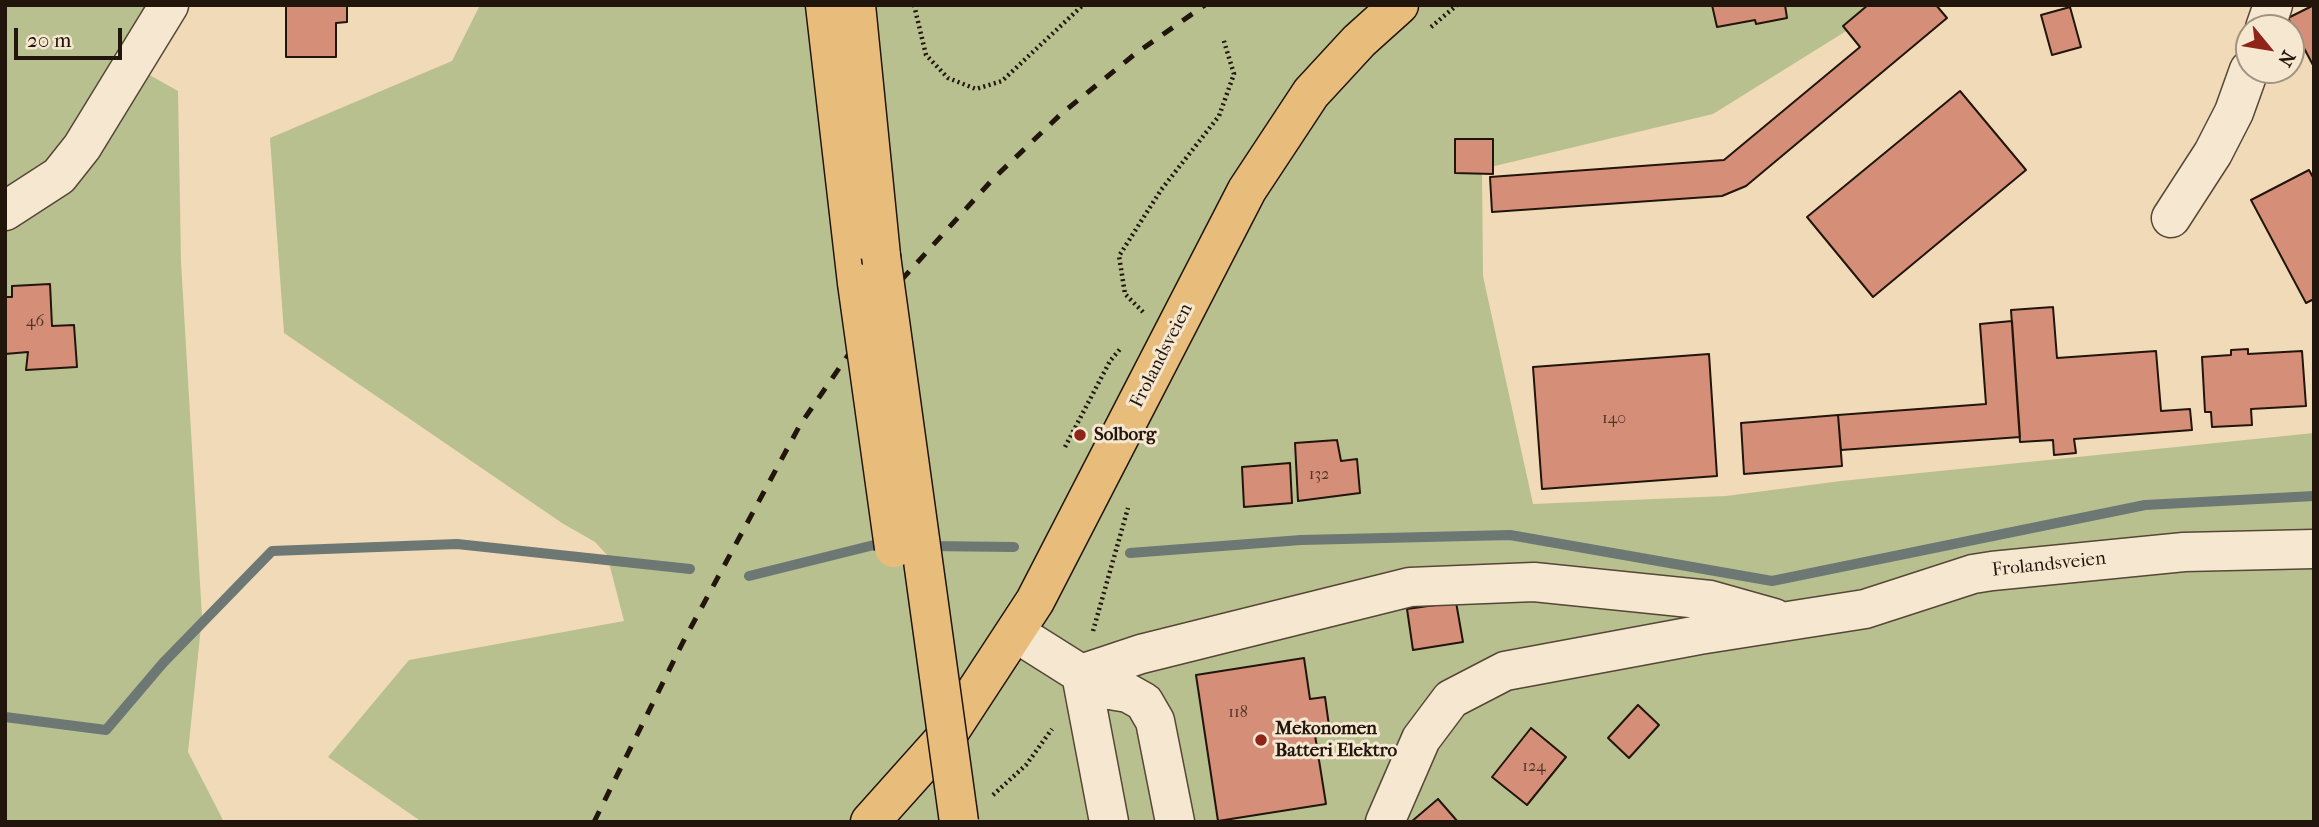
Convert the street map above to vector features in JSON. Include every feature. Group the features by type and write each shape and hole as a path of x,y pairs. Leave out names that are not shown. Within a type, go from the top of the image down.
{"main road":[{"path":"825,5 959,822"},
{"path":"856,5 869,270 932,822"},
{"name":"Frolandsveien","path":"870,822 946,737 1016,632 1053,569 1247,190 1311,93 1359,41 1413,18"}],"street":[{"path":"5,211 59,176 82,147 169,5"},
{"path":"2171,218 2234,112 2244,84"},
{"name":"Frolandsveien","path":"1385,822 1422,739 1451,699 1505,671 1865,608 1973,574 2005,569 2184,552 2314,549"},
{"path":"1081,674 1140,654 1410,587 1534,582 1710,600 1791,622"},
{"path":"1016,632 1104,689 1128,693 1144,702 1155,721 1175,822"},
{"path":"1081,674 1109,822"}],"path":[{"path":"914,5 926,55 948,78 976,89 1002,81 1083,5"},
{"path":"1413,18 1457,5"},
{"path":"1147,316 1125,294 1119,256 1161,190 1219,116 1234,74 1223,38"},
{"path":"1065,447 1110,361 1125,343"},
{"path":"991,797 1026,765 1057,722 1081,674 1130,502"}],"green space":[{"path":"5,5 147,5 146,73 178,91 181,262 202,617 188,752 224,822 5,822"},
{"path":"480,5 1888,5 1713,114 1482,169 1483,276 1533,504 1726,496 1841,481 2314,433 2314,822 422,822 328,757 409,660 624,621 607,555 595,542 562,523 284,333 270,138 452,61"}],"building":[{"path":"286,5 347,5 347,22 336,23 336,57 286,57"},
{"path":"1712,5 1785,5 1787,18 1717,27"},
{"path":"1868,5 1936,5 1947,18 1746,186 1722,196 1492,212 1490,177 1724,160 1860,47 1843,26"},
{"path":"2314,5 2314,67 2305,50 2305,14 2296,14"},
{"path":"2070,7 2081,47 2052,55 2041,15"},
{"path":"1960,91 2026,170 1873,297 1807,217"},
{"path":"1455,139 1493,139 1493,174 1455,173"},
{"path":"2309,170 2314,179 2314,299 2306,303 2251,200"},
{"path":"50,284 52,326 74,325 77,367 26,370 28,352 5,354 5,297 12,297 12,286"},
{"path":"2053,307 2057,358 2156,351 2161,411 2190,409 2192,430 2074,439 2076,453 2054,455 2053,440 2020,442 2011,310"},
{"path":"2012,321 2020,437 1841,450 1838,415 1986,404 1980,324"},
{"path":"2248,349 2248,354 2302,351 2306,406 2251,409 2252,425 2212,427 2211,412 2205,412 2202,357 2231,355 2231,350"},
{"path":"1709,354 1717,476 1542,489 1533,367"},
{"path":"1838,415 1842,466 1744,474 1741,423"},
{"path":"1337,440 1341,461 1357,459 1360,493 1298,501 1295,443"},
{"path":"1290,463 1292,503 1244,507 1242,467"},
{"path":"1456,602 1463,642 1413,650 1407,609"},
{"path":"1304,658 1310,699 1325,697 1330,733 1315,735 1326,804 1218,821 1196,675"},
{"path":"1638,705 1659,725 1629,758 1608,738"},
{"path":"1531,728 1566,757 1527,805 1492,777"},
{"path":"1438,799 1458,822 1411,822"}],"waterway":[{"path":"1130,553 1301,540 1510,535 1772,581 2145,505 2314,496"},
{"path":"5,717 106,730 163,663 272,551 457,544 690,569"},
{"path":"749,576 874,545 889,546"},
{"path":"926,546 1014,547"}],"railway":[{"path":"594,822 683,642 800,425 895,287 993,179 1061,114 1135,54 1205,5"}],"place":[{"name":"Solborg","path":"1080,435"},
{"name":"Mekonomen Batteri Elektro","path":"1261,740"}]}
